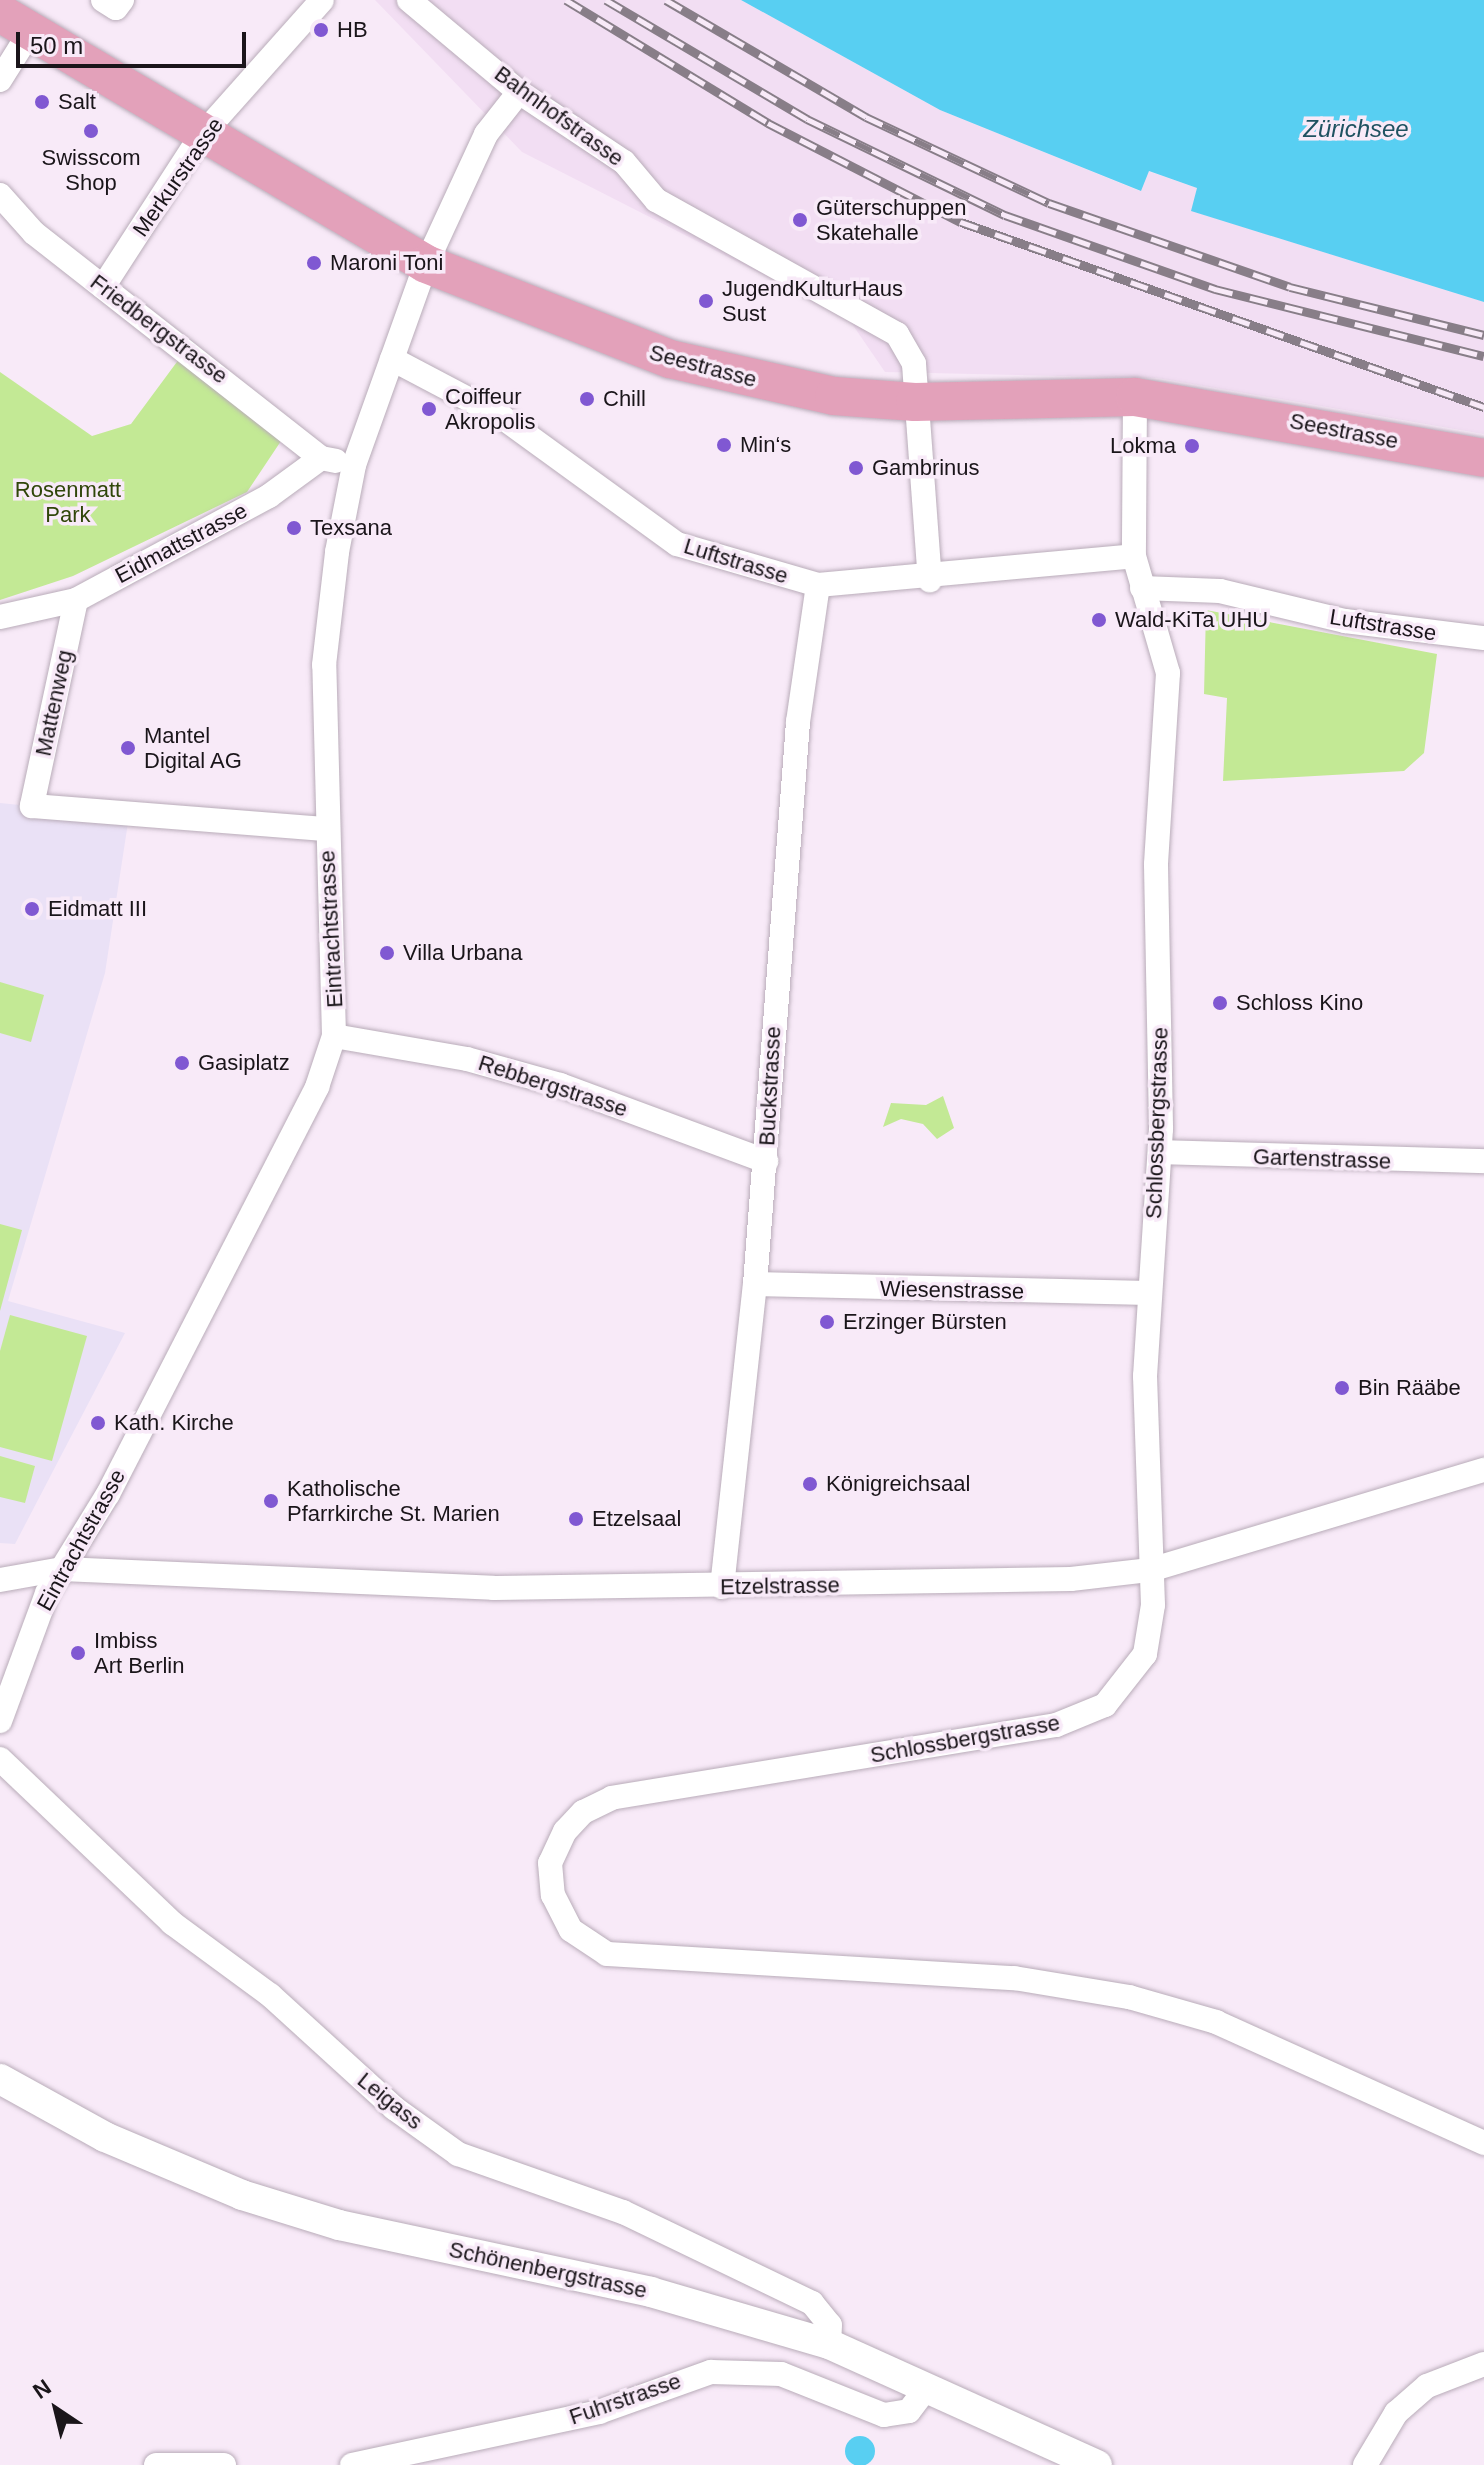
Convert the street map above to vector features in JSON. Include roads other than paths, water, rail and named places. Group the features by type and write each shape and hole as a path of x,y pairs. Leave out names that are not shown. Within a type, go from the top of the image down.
{"main road":[{"name":"Seestrasse","path":"15,22 200,137 426,264 596,334 722,374 915,402 1135,397 1484,458"}],"street":[{"path":"103,0 116,8 122,0"},
{"name":"Merkurstrasse","path":"103,287 200,137 322,0"},
{"name":"Bahnhofstrasse","path":"409,0 519,92 624,162 656,200 897,334 914,364 930,580"},
{"path":"0,80 15,22"},
{"name":"Eintrachtstrasse","path":"0,1721 17,1661 62,1569 108,1494 297,1126 334,1036 325,829 327,604 354,465 426,264 486,134 519,92"},
{"name":"Friedbergstrasse","path":"0,195 34,233 321,458"},
{"name":"Luftstrasse","path":"392,359 502,417 677,544 818,585 930,580 1134,556"},
{"name":"Schlossbergstrasse","path":"1135,397 1134,556 1168,673 1156,865 1160,1152 1148,1293 1153,1631 1145,1654 1120,1692 1088,1715 612,1798 583,1812 550,1863 553,1895 571,1930 607,1954 1014,1978 1129,1997 1216,2022 1484,2143"},
{"path":"321,458 354,465"},
{"name":"Eidmattstrasse","path":"0,617 76,600 269,496 321,458"},
{"name":"Buckstrasse","path":"722,1587 766,1161 789,824 818,585"},
{"name":"Luftstrasse","path":"1142,588 1220,591 1345,621 1484,638"},
{"name":"Mattenweg","path":"76,600 32,806 325,829"},
{"name":"Rebbergstrasse","path":"334,1036 467,1059 560,1085 766,1161"},
{"name":"Gartenstrasse","path":"1160,1152 1484,1161"},
{"name":"Wiesenstrasse","path":"755,1284 1148,1293"},
{"name":"Etzelstrasse","path":"0,1580 62,1569 493,1588 722,1587 1071,1579 1150,1570 1484,1470"},
{"name":"Leigass","path":"0,1759 92,1855 270,1995 420,2126 458,2154 623,2212 812,2303 830,2325 829,2344"},
{"name":"Schönenbergstrasse","path":"0,2079 105,2137 242,2195 339,2225 665,2296 829,2344 928,2386 1097,2465"},
{"path":"1365,2465 1396,2413 1416,2395 1484,2364"},
{"name":"Fuhrstrasse","path":"352,2465 599,2412 711,2372 781,2374 884,2415 909,2411 928,2386"},
{"path":"156,2465 224,2465"}],"water":[{"name":"Zürichsee","path":"741,0 1484,0 1484,302 1191,211 1197,188 1149,171 1141,191 940,110"},
{"path":"860,2436 871,2440 875,2451 871,2462 860,2466 849,2462 845,2451 849,2440"}],"railway":[{"path":"566,0 768,123 961,222 1484,407"},
{"path":"606,0 807,119 1005,215 1215,289 1484,356"},
{"path":"666,0 866,117 1049,203 1290,287 1484,335"}],"place":[{"name":"HB","path":"321,30"},
{"name":"Salt","path":"42,102"},
{"name":"Swisscom Shop","path":"91,131"},
{"name":"Güterschuppen Skatehalle","path":"800,220"},
{"name":"Maroni Toni","path":"314,263"},
{"name":"JugendKulturHaus Sust","path":"706,301"},
{"name":"Chill","path":"587,399"},
{"name":"Coiffeur Akropolis","path":"429,409"},
{"name":"Min‘s","path":"724,445"},
{"name":"Lokma","path":"1192,446"},
{"name":"Gambrinus","path":"856,468"},
{"name":"Texsana","path":"294,528"},
{"name":"Wald-KiTa UHU","path":"1099,620"},
{"name":"Mantel Digital AG","path":"128,748"},
{"name":"Eidmatt III","path":"32,909"},
{"name":"Villa Urbana","path":"387,953"},
{"name":"Schloss Kino","path":"1220,1003"},
{"name":"Gasiplatz","path":"182,1063"},
{"name":"Erzinger Bürsten","path":"827,1322"},
{"name":"Bin Rääbe","path":"1342,1388"},
{"name":"Kath. Kirche","path":"98,1423"},
{"name":"Königreichsaal","path":"810,1484"},
{"name":"Katholische Pfarrkirche St. Marien","path":"271,1501"},
{"name":"Etzelsaal","path":"576,1519"},
{"name":"Imbiss Art Berlin","path":"78,1653"}],"park label":[{"name":"Rosenmatt Park","path":"68,502"}]}
